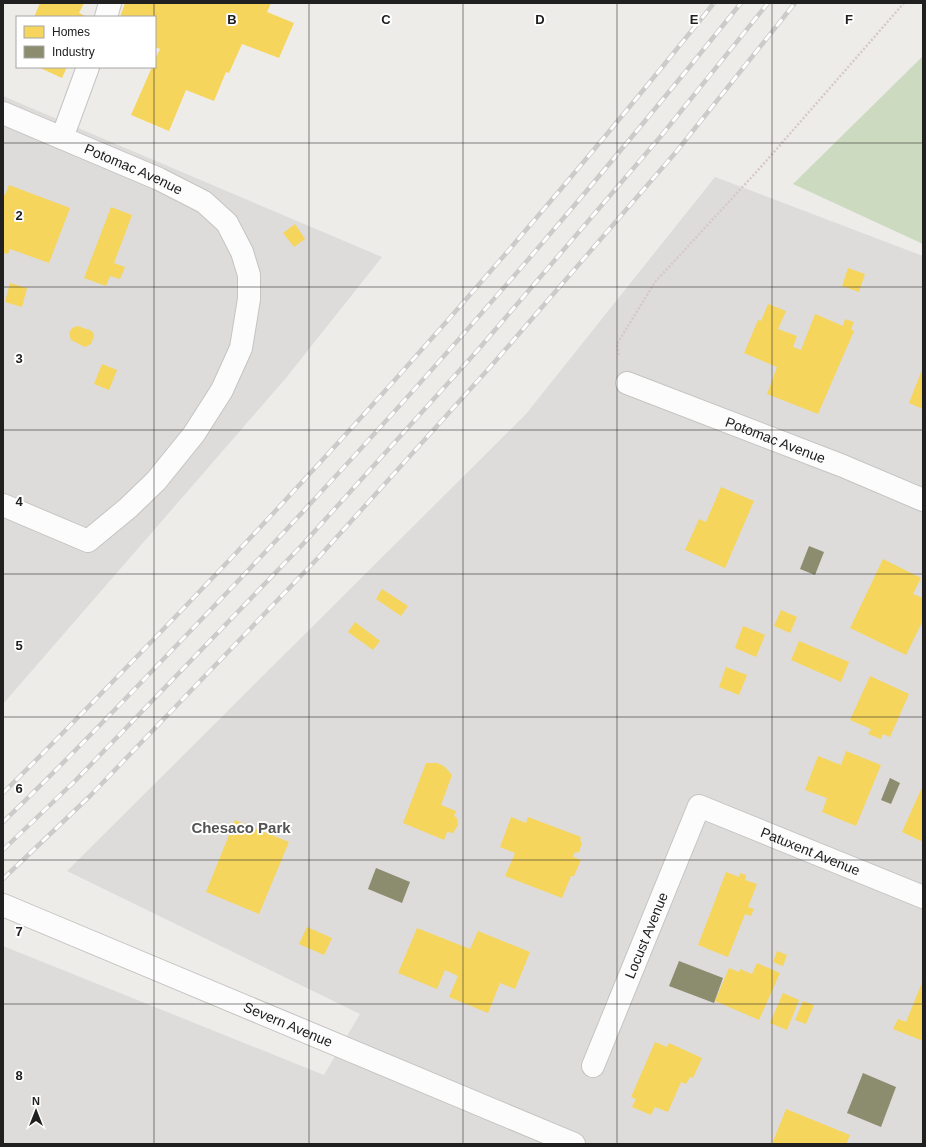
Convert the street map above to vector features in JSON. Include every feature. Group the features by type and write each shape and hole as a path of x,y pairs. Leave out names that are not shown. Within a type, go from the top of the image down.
{"street":[{"path":"106,16 110,3"},
{"path":"62,138 88,68"},
{"name":"Potomac Avenue","path":"3,113 159,179 204,202 227,223 242,252 249,275 247,319 241,348 222,390 194,434 156,481 128,508 88,541 3,505"},
{"name":"Potomac Avenue","path":"627,383 843,466 923,500"},
{"name":"Patuxent Avenue","path":"698,806 923,897"},
{"name":"Locust Avenue","path":"593,1066 698,806"},
{"name":"Severn Avenue","path":"3,904 574,1144"}],"path":[{"path":"627,383 617,344 655,282 760,168 904,3"}],"shaded area":[{"path":"3,96 382,257 286,378 3,704"},
{"path":"715,177 923,256 923,1144 3,1144 3,946 324,1075 360,1014 67,871 526,414"}],"green space":[{"path":"923,56 923,244 793,184"}],"building: Homes":[{"path":"40,3 84,3 79,13 86,16 34,16"},
{"path":"125,3 271,3 267,12 294,23 279,58 242,44 229,73 226,72 214,101 186,90 169,131 131,115 152,68 156,68 156,57 160,49 156,47 156,16 120,16"},
{"path":"40,68 67,68 62,78"},
{"path":"9,185 70,208 49,263 10,249 8,254 3,253 3,194 5,195"},
{"path":"111,207 132,215 114,263 125,267 120,279 110,276 106,286 84,278"},
{"path":"295,224 305,239 294,247 283,233"},
{"path":"848,268 865,274 859,292 842,286"},
{"path":"10,283 27,288 22,307 5,302"},
{"path":"768,304 786,311 778,329 797,336 793,347 801,350 815,314 843,326 845,319 854,322 851,329 854,331 818,414 767,394 777,367 744,353 758,320 761,321"},
{"path":"78,326 92,331 94,336 91,344 85,347 71,340 69,333 72,328"},
{"path":"102,364 117,370 109,390 94,384"},
{"path":"923,367 923,409 909,403"},
{"path":"721,487 754,501 725,568 685,550 699,519 706,522"},
{"path":"883,559 921,578 913,594 923,598 923,620 906,655 850,628"},
{"path":"382,589 408,606 401,616 376,599"},
{"path":"781,610 797,617 790,633 774,626"},
{"path":"355,622 380,641 373,650 348,632"},
{"path":"743,626 765,635 756,657 735,648"},
{"path":"799,641 849,662 841,682 791,660"},
{"path":"726,667 747,675 739,695 719,687"},
{"path":"870,676 909,694 890,737 883,734 881,739 868,734 871,729 850,720"},
{"path":"846,751 881,765 856,826 822,812 827,798 805,790 818,756 841,765"},
{"path":"426,763 437,763 444,766 452,775 441,805 456,811 454,816 457,818 458,825 453,833 447,832 444,840 403,823"},
{"path":"923,785 923,842 902,832"},
{"path":"511,817 526,823 528,817 581,837 580,840 582,843 579,852 574,853 573,857 581,860 574,876 571,876 562,898 505,876 515,853 500,847"},
{"path":"235,820 289,842 259,914 206,892"},
{"path":"726,872 739,877 740,873 746,875 745,880 757,884 748,907 754,909 751,916 745,914 728,957 698,945"},
{"path":"307,927 332,938 324,955 299,944"},
{"path":"417,928 470,949 478,931 530,952 515,989 500,983 488,1013 449,997 458,976 445,970 437,989 398,973"},
{"path":"777,951 787,955 783,966 773,962"},
{"path":"757,963 780,973 759,1020 715,1001 729,968 739,972 740,969 752,974"},
{"path":"923,980 923,1041 893,1029 898,1019 906,1022"},
{"path":"783,993 799,1000 787,1030 770,1023"},
{"path":"803,1001 814,1005 806,1024 795,1020"},
{"path":"655,1042 667,1047 669,1043 702,1058 693,1078 690,1077 686,1084 681,1082 668,1112 655,1107 651,1115 632,1107 636,1099 631,1097"},
{"path":"786,1109 850,1135 846,1144 772,1144"}],"building: Industry":[{"path":"809,546 824,552 815,575 800,569"},
{"path":"890,778 900,783 891,804 881,800"},
{"path":"376,868 410,882 402,903 368,889"},
{"path":"679,961 723,978 714,1003 669,986"},
{"path":"863,1073 896,1087 881,1127 847,1113"}],"railway":[{"path":"3,793 179,613 386,390 520,237 714,3"},
{"path":"3,822 77,749 197,624 408,397 544,242 741,3"},
{"path":"3,850 75,781 304,543 477,351 661,136 768,3"},
{"path":"3,879 90,796 318,558 492,365 676,152 795,3"}],"district":[{"name":"Chesaco Park","path":"241,827"}]}
